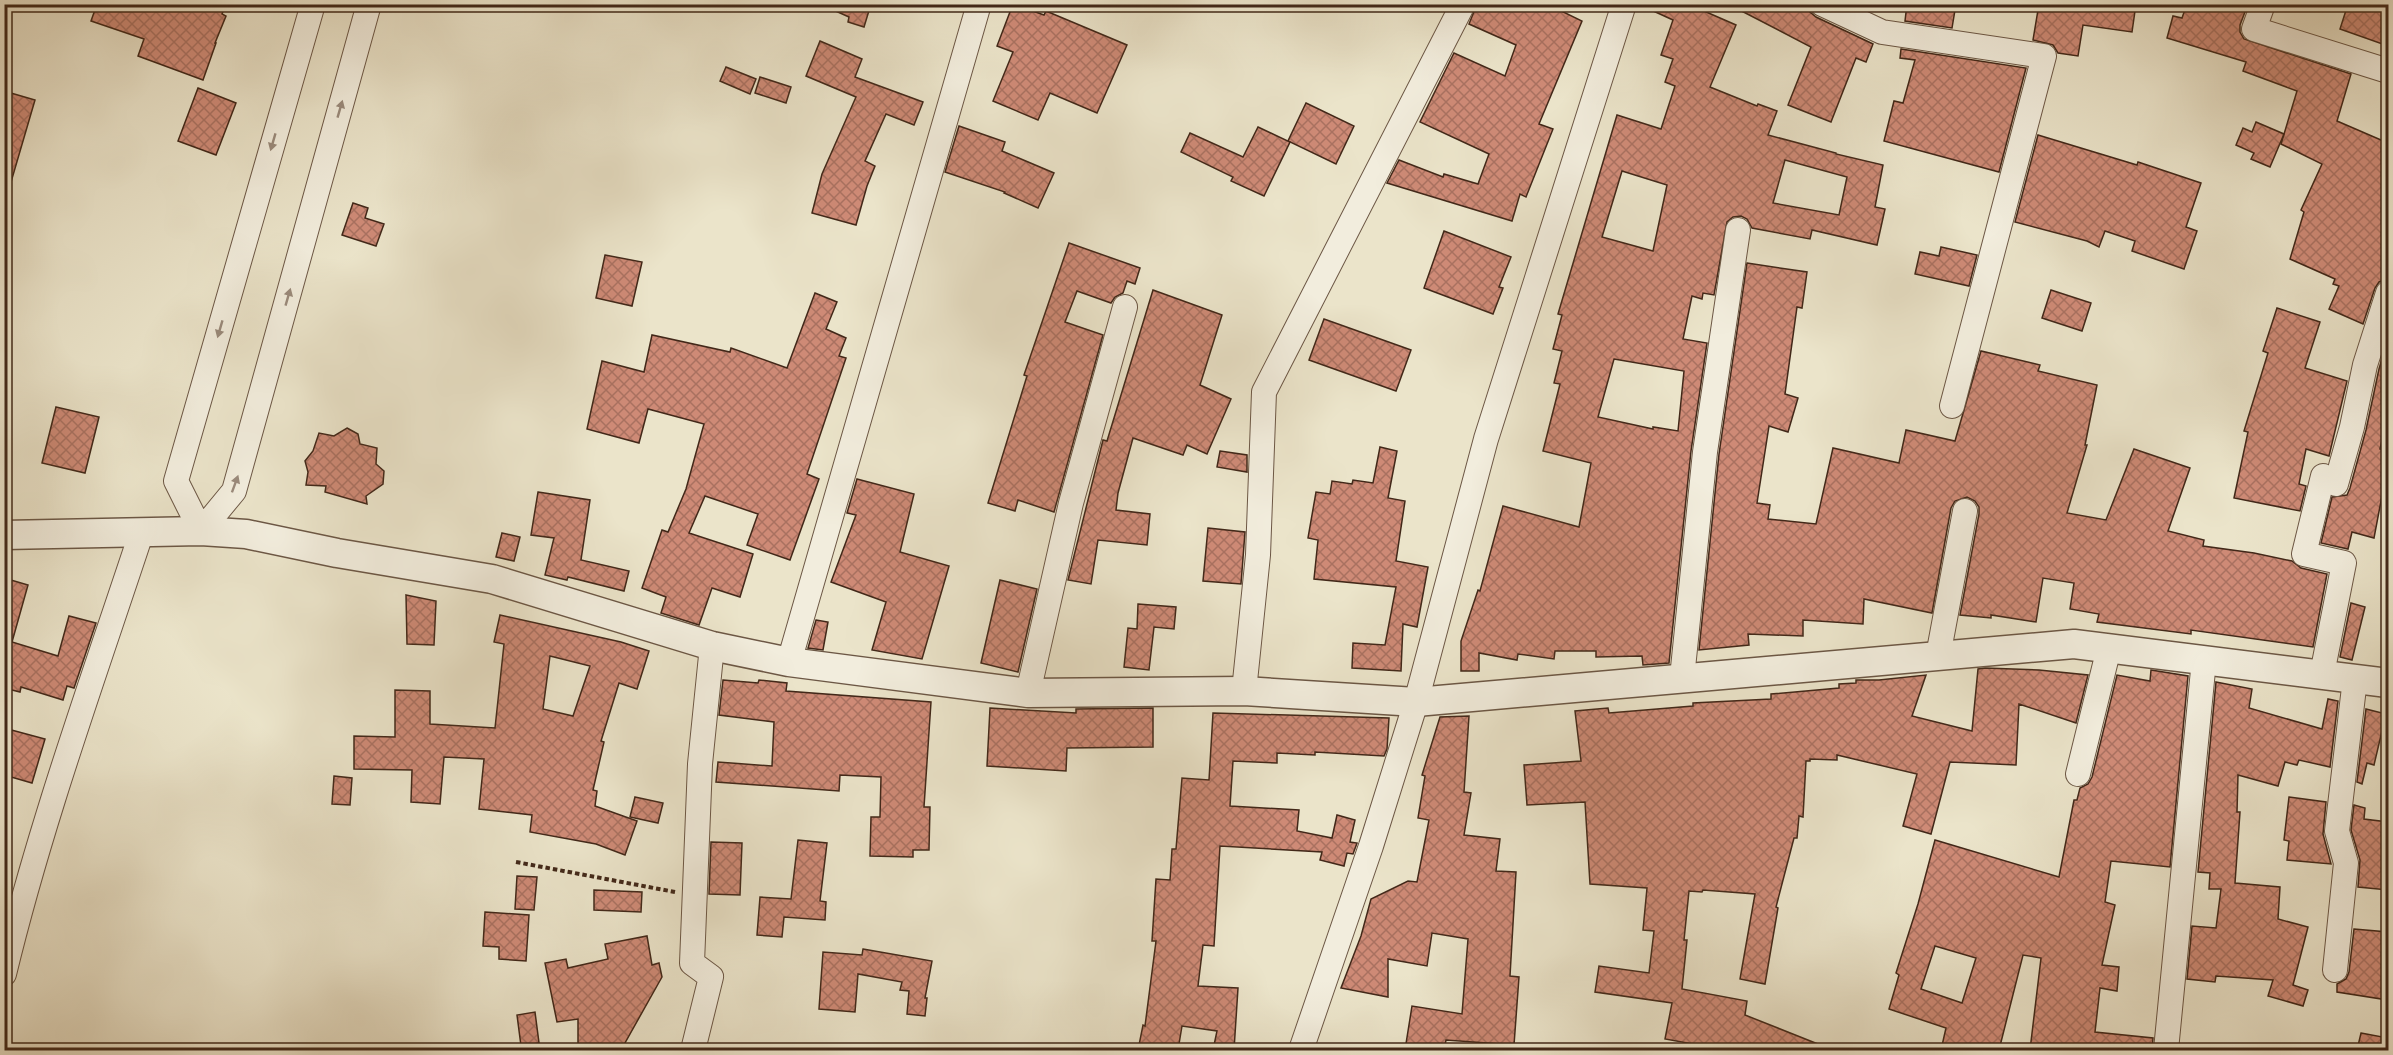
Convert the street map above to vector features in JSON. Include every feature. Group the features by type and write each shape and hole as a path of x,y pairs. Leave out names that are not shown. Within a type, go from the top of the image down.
{"street":[{"path":"201,531 176,481 313,4"},
{"path":"201,531 234,491 369,4"},
{"path":"789,662 980,4"},
{"path":"1244,691 1258,555 1264,392 1463,4"},
{"path":"1301,1050 1371,846 1416,702 1486,439 1624,4"},
{"path":"1822,4 1882,32 2044,56 1952,406"},
{"path":"2263,4 2254,29 2388,70"},
{"path":"1682,678 1705,453 1738,230"},
{"path":"2322,674 2344,563 2304,554 2323,477 2336,484 2352,427 2365,365 2388,293"},
{"path":"1028,693 1071,503 1125,307"},
{"path":"1938,656 1965,511"},
{"path":"4,535 201,531 246,534 337,553 492,579 712,646 789,662 1028,693 1244,691 1416,702 2074,644 2388,683"},
{"path":"4,974 18,915 141,534"},
{"path":"693,1050 711,976 692,963 700,764 712,646"},
{"path":"2078,774 2109,648"},
{"path":"2166,1050 2204,660"},
{"path":"2335,970 2346,863 2337,831 2355,678"}],"path":[{"path":"516,862 695,895"}],"building":[{"path":"97,4 226,4 222,14 226,16 203,80 138,56 144,39 91,21"},
{"path":"820,4 871,4 864,27 848,22 849,17"},
{"path":"1013,4 1044,15 1046,11 1127,45 1097,113 1050,93 1038,120 993,101 1013,52 997,46"},
{"path":"1477,4 1547,4 1582,21 1539,124 1553,129 1526,197 1520,194 1512,221 1387,183 1399,160 1443,177 1444,174 1478,184 1489,154 1420,122 1454,53 1505,76 1516,45 1469,24"},
{"path":"1638,4 1688,4 1736,25 1710,87 1757,106 1758,104 1777,111 1768,135 1883,165 1875,207 1885,209 1877,245 1812,230 1810,239 1752,228 1747,219 1741,216 1733,217 1727,222 1714,295 1703,293 1702,299 1692,296 1683,339 1707,343 1691,451 1669,663 1643,665 1642,656 1596,657 1596,651 1555,651 1554,659 1518,654 1517,660 1479,653 1479,671 1461,671 1461,641 1478,590 1480,591 1503,506 1579,527 1591,463 1543,451 1560,384 1554,383 1562,351 1553,349 1562,315 1558,314 1617,115 1661,129 1675,86 1665,82 1673,59 1661,55 1673,20","holes":["1785,160 1847,177 1839,215 1773,203","1622,171 1667,185 1653,251 1602,237","1614,359 1684,371 1678,431 1653,427 1653,429 1598,417"]},
{"path":"1728,4 1808,4 1810,12 1816,17 1873,44 1866,62 1856,58 1831,122 1788,105 1811,47"},
{"path":"1907,4 1956,4 1952,28 1905,21"},
{"path":"2039,4 2136,4 2132,32 2083,25 2078,56 2058,53 2053,45 2033,40"},
{"path":"2187,4 2248,4 2240,25 2240,32 2244,39 2351,74 2337,121 2388,143 2388,279 2379,282 2375,288 2363,324 2329,309 2339,286 2333,284 2335,279 2290,259 2304,212 2301,210 2322,164 2281,144 2297,91 2243,71 2246,62 2167,38 2173,16 2182,18"},
{"path":"2348,4 2388,4 2388,46 2340,29"},
{"path":"820,41 862,59 855,77 923,102 914,125 886,114 865,161 875,166 856,225 812,213 822,174 856,97 806,76"},
{"path":"1901,49 2026,68 1999,172 1884,141 1894,101 1903,103 1915,60 1900,58"},
{"path":"726,67 756,79 750,94 720,81"},
{"path":"760,77 791,87 786,103 755,93"},
{"path":"198,88 236,103 216,155 178,141"},
{"path":"4,91 35,100 9,189 4,188"},
{"path":"1306,103 1354,126 1336,164 1288,141"},
{"path":"2256,122 2284,134 2270,167 2251,159 2254,153 2236,145 2243,128 2252,132"},
{"path":"959,126 1005,142 1002,151 1054,173 1038,208 1005,192 945,172"},
{"path":"1258,127 1290,142 1264,196 1231,181 1233,177 1181,152 1190,133 1243,157"},
{"path":"2038,135 2137,165 2138,162 2201,183 2186,227 2197,231 2184,269 2132,251 2135,241 2105,231 2099,247 2087,241 2015,222"},
{"path":"353,203 368,208 365,218 384,224 376,246 342,235"},
{"path":"1444,231 1511,257 1499,287 1503,288 1493,314 1424,288"},
{"path":"1069,243 1140,268 1135,284 1127,281 1123,293 1115,297 1111,303 1077,291 1065,322 1103,335 1054,512 1018,500 1015,511 988,503 1027,376 1024,375"},
{"path":"1941,247 1977,255 1969,286 1915,274 1920,252 1939,256"},
{"path":"605,255 642,262 632,306 596,298"},
{"path":"1747,263 1807,272 1802,308 1797,307 1785,394 1798,398 1788,432 1769,426 1757,503 1770,505 1768,519 1816,524 1833,448 1899,463 1906,430 1955,441 1981,351 2040,365 2038,371 2097,385 2085,445 2087,445 2067,513 2106,520 2134,449 2190,468 2168,531 2204,540 2203,546 2292,561 2301,568 2327,574 2313,647 2191,630 2191,634 2097,622 2099,614 2070,609 2074,583 2043,578 2036,622 1991,615 1991,618 1960,615 1979,514 1979,507 1975,501 1967,497 1955,501 1951,508 1932,613 1864,599 1863,624 1803,620 1803,636 1748,634 1749,645 1699,650 1719,454"},
{"path":"1153,290 1222,315 1200,385 1231,399 1207,454 1187,445 1183,455 1133,438 1118,493 1116,510 1150,514 1147,545 1098,540 1091,584 1068,580 1103,440 1107,441"},
{"path":"2051,290 2091,303 2082,331 2042,318"},
{"path":"815,293 837,302 826,329 846,338 839,356 846,358 807,474 819,479 790,560 747,545 758,514 705,496 689,533 753,554 740,597 712,588 699,625 661,613 666,597 642,588 662,530 668,532 686,489 704,424 648,409 639,443 587,429 602,361 644,372 652,335 730,352 731,348 787,368"},
{"path":"2277,308 2320,322 2305,368 2347,381 2329,456 2306,449 2299,484 2306,486 2300,511 2234,498 2248,432 2244,431 2268,353 2263,351"},
{"path":"1324,319 1411,350 1396,391 1309,360"},
{"path":"2388,338 2388,413 2380,449 2388,451 2388,464 2374,538 2352,532 2348,549 2321,543 2332,497 2347,495 2350,488"},
{"path":"56,407 99,417 85,473 42,463"},
{"path":"347,428 358,434 360,444 377,448 376,464 384,471 383,484 366,496 367,504 325,492 326,486 306,485 308,472 305,461 313,451 319,433 334,436"},
{"path":"1380,447 1397,451 1388,498 1405,501 1396,561 1428,567 1417,627 1403,624 1401,671 1352,668 1353,643 1385,645 1396,587 1314,579 1318,540 1308,538 1316,492 1330,494 1332,481 1352,484 1353,480 1373,483"},
{"path":"1220,451 1247,455 1247,472 1217,467"},
{"path":"857,479 914,494 900,552 949,566 922,659 872,650 886,602 831,582 856,515 847,513"},
{"path":"538,492 590,500 581,560 629,571 624,591 568,577 567,580 545,575 554,538 531,535"},
{"path":"1208,528 1245,532 1241,584 1203,581"},
{"path":"502,533 520,537 514,561 496,557"},
{"path":"4,578 28,585 12,642 58,656 69,616 96,623 74,688 67,686 63,700 21,687 20,692 4,688"},
{"path":"1000,580 1037,589 1018,672 981,663"},
{"path":"406,595 436,601 434,645 407,644"},
{"path":"2351,603 2365,607 2352,660 2340,657"},
{"path":"1138,604 1176,607 1174,629 1154,627 1149,670 1124,667 1128,628 1137,629"},
{"path":"500,615 621,642 649,651 637,689 619,683 601,741 604,742 593,790 597,791 595,806 637,821 625,855 596,844 530,832 532,815 479,809 484,759 444,757 440,804 411,802 412,770 354,769 354,736 395,737 395,690 430,691 430,724 495,728 504,644 494,642","holes":["550,656 590,666 573,716 543,709"]},
{"path":"816,620 828,622 823,650 808,648"},
{"path":"1978,669 2088,675 2076,723 2019,704 2016,765 1950,762 1931,834 1903,826 1917,774 1837,755 1837,760 1810,759 1806,761 1803,817 1799,816 1797,838 1794,838 1776,907 1778,908 1765,984 1740,979 1755,894 1689,891 1682,989 1747,1001 1745,1015 1833,1050 1726,1050 1665,1039 1672,1003 1595,992 1599,966 1649,973 1654,931 1643,930 1647,888 1590,884 1585,802 1527,805 1524,765 1581,761 1575,711 1608,708 1609,713 1693,706 1693,703 1771,699 1771,694 1839,688 1839,684 1856,683 1856,680 1926,675 1912,716 1972,731"},
{"path":"2151,670 2188,676 2170,867 2111,861 2105,902 2115,905 2102,965 2119,967 2117,991 2100,988 2095,1032 2153,1038 2152,1050 2030,1050 2041,958 2023,955 1999,1050 1941,1050 1946,1028 1889,1009 1899,975 1896,973 1935,840 2059,877 2074,800 2077,800 2080,788 2088,784 2092,777 2117,675 2150,681","holes":["1935,946 1976,958 1962,1003 1921,989"]},
{"path":"723,680 787,683 786,691 931,702 924,807 930,807 929,850 913,850 913,857 870,856 871,817 880,817 881,777 840,775 839,791 716,782 718,762 772,766 774,722 719,715"},
{"path":"2216,682 2252,689 2249,708 2322,729 2328,699 2338,701 2330,767 2299,760 2297,765 2285,762 2278,786 2238,775 2237,812 2240,812 2235,883 2280,887 2278,919 2308,927 2293,985 2308,990 2303,1006 2268,996 2273,980 2216,976 2215,982 2187,979 2192,926 2216,928 2221,889 2209,889 2210,873 2198,872"},
{"path":"990,708 1076,713 1076,709 1153,708 1153,747 1067,748 1066,771 987,766"},
{"path":"2366,709 2386,714 2374,765 2367,763 2362,784 2357,782"},
{"path":"1213,713 1389,718 1387,749 1384,756 1315,752 1315,755 1277,753 1277,763 1233,761 1230,806 1299,810 1297,831 1332,838 1337,815 1355,820 1350,842 1357,843 1353,854 1347,853 1344,866 1320,860 1322,852 1220,846 1214,946 1203,945 1198,986 1238,988 1234,1050 1213,1050 1217,1031 1182,1026 1178,1050 1138,1050 1143,1025 1145,1026 1156,941 1152,941 1156,879 1170,880 1172,849 1176,849 1182,778 1209,780"},
{"path":"1469,716 1464,792 1471,793 1464,835 1500,839 1496,871 1516,872 1510,976 1519,977 1514,1045 1446,1040 1444,1050 1405,1050 1412,1006 1462,1014 1468,939 1432,933 1427,966 1388,959 1388,997 1341,988 1361,936 1371,899 1408,881 1417,882 1429,820 1418,818 1425,776 1422,775 1440,717"},
{"path":"4,728 45,739 32,783 4,775"},
{"path":"334,776 352,778 350,805 332,804"},
{"path":"635,797 663,803 658,823 630,817"},
{"path":"2289,797 2326,802 2323,834 2331,864 2287,860 2289,841 2284,840"},
{"path":"2354,805 2365,808 2364,819 2388,822 2388,890 2358,887 2360,860 2351,830"},
{"path":"798,840 827,843 820,901 826,902 825,920 784,917 782,937 757,935 760,897 791,899"},
{"path":"711,842 742,843 740,895 709,894"},
{"path":"517,876 537,877 534,910 515,909"},
{"path":"594,890 642,892 641,912 594,910"},
{"path":"485,912 529,915 526,961 499,959 499,947 483,946"},
{"path":"2354,929 2388,932 2388,1000 2337,992 2337,984 2346,979 2349,972"},
{"path":"647,936 652,965 659,963 662,977 621,1050 578,1050 578,1019 557,1022 545,963 566,959 568,968 608,959 605,944"},
{"path":"863,949 932,961 925,998 927,998 925,1016 907,1014 909,991 900,990 902,982 858,974 855,1012 819,1009 823,952 862,955"},
{"path":"535,1012 539,1043 521,1046 517,1015"},
{"path":"2361,1033 2388,1038 2388,1050 2357,1050"}]}
